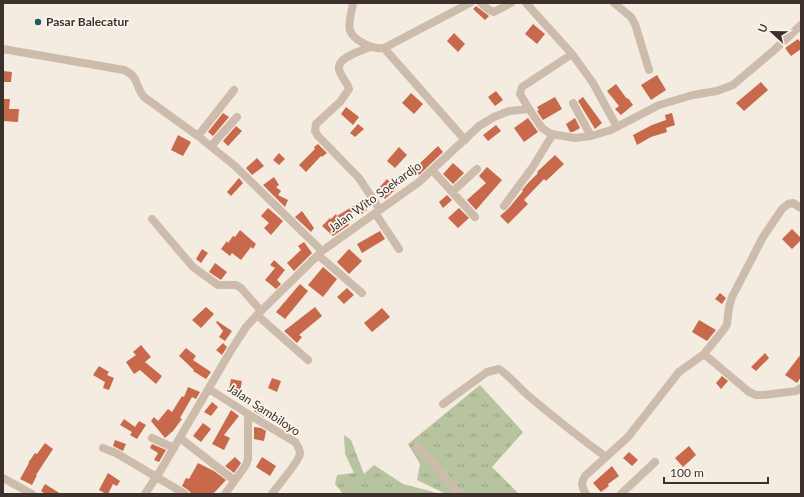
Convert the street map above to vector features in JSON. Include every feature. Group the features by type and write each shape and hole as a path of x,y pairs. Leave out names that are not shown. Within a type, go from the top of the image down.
{"street":[{"path":"353,3 349,27 351,34 355,39 375,49 384,48 470,3"},
{"path":"481,3 489,10 494,12 511,3"},
{"path":"526,3 572,54 593,82 617,127"},
{"path":"614,3 630,17 635,24 649,70"},
{"path":"572,54 522,87 520,94 542,128 554,134 575,138 591,136 617,127 659,105 693,95 717,91 733,85 800,28"},
{"path":"370,47 342,59 339,64 339,70 349,89 340,102 316,124 315,131 318,136 359,178 399,249"},
{"path":"384,48 465,140"},
{"path":"3,49 128,72 135,77 140,92 144,97 198,136 235,166 320,253 362,292"},
{"path":"198,136 234,90"},
{"path":"573,103 591,136"},
{"name":"Jalan Wito Soekardjo","path":"145,494 180,438 230,352 246,327 259,313 320,253 419,182 479,126 494,117 509,111 529,109"},
{"path":"210,146 237,117"},
{"path":"504,206 532,168 554,134"},
{"path":"452,192 476,169"},
{"path":"432,170 475,217"},
{"path":"586,494 581,486 585,476 628,437 679,372 704,354 725,328 732,297 764,237 782,209 788,204 799,204"},
{"path":"152,219 193,267 218,285 236,285 241,288 259,313 308,360"},
{"path":"704,354 750,392 756,395 796,391 801,388"},
{"path":"443,404 487,372 499,369 549,413 606,457"},
{"name":"Jalan Sambiloyo","path":"209,388 248,414 295,442 299,448 300,455 296,462 272,494"},
{"path":"225,494 246,465 248,459 248,414"},
{"path":"152,438 174,448"},
{"path":"180,438 234,480"},
{"path":"417,447 440,470 459,494"},
{"path":"103,448 116,453 185,494"},
{"path":"622,494 654,462"},
{"path":"3,478 32,494"}],"green space":[{"path":"480,385 523,432 492,467 518,493 517,494 446,494 417,480 420,464 408,444"},
{"path":"344,435 351,440 364,474 374,465 403,484 441,494 343,494 335,484 337,475 354,473 345,454"}],"building":[{"path":"476,6 489,16 485,20 473,9"},
{"path":"533,24 545,34 537,44 525,34"},
{"path":"454,33 465,44 458,52 447,41"},
{"path":"798,39 801,43 801,49 791,56 785,48"},
{"path":"3,71 12,72 11,82 3,82"},
{"path":"657,75 666,90 651,100 641,85"},
{"path":"761,82 768,90 744,111 736,103"},
{"path":"616,84 633,105 621,115 615,109 619,106 607,91"},
{"path":"496,91 503,100 495,106 488,97"},
{"path":"411,93 423,104 414,114 402,103"},
{"path":"555,97 562,109 543,120 537,111 539,110 537,107"},
{"path":"583,97 602,123 595,129 578,101"},
{"path":"3,99 10,99 9,109 19,109 18,122 3,121"},
{"path":"346,107 359,117 353,125 341,114"},
{"path":"223,113 229,117 213,136 208,132"},
{"path":"672,113 675,125 666,128 667,132 651,137 637,145 633,135 652,125 666,120 665,115"},
{"path":"528,118 538,132 524,142 514,128"},
{"path":"575,118 580,128 570,132 566,124"},
{"path":"358,124 364,129 355,137 350,133"},
{"path":"496,125 501,131 488,141 483,135"},
{"path":"236,126 242,131 228,146 223,141"},
{"path":"178,135 191,142 183,156 171,150"},
{"path":"318,144 327,153 322,157 321,156 306,172 299,165"},
{"path":"438,146 443,152 419,175 412,167 416,163 418,165"},
{"path":"399,147 407,155 395,168 387,161"},
{"path":"279,153 285,159 279,165 273,160"},
{"path":"555,155 564,164 546,181 544,179 524,200 528,204 508,224 500,216 508,209 523,191 522,190 538,173 537,172"},
{"path":"257,158 264,166 252,175 246,168"},
{"path":"453,163 464,173 453,184 443,174"},
{"path":"487,167 502,180 476,210 467,200 486,183 479,176"},
{"path":"274,177 279,185 276,187 281,191 278,195 288,200 285,207 263,185"},
{"path":"239,178 243,183 231,196 227,192"},
{"path":"387,179 396,189 385,199 377,190"},
{"path":"447,195 452,200 443,208 439,202"},
{"path":"366,198 370,205 365,208 367,210 362,214 357,208 344,218 349,225 333,236 322,226 336,214 337,216"},
{"path":"268,208 283,221 271,235 264,228 269,223 261,216"},
{"path":"459,208 469,218 458,228 448,218"},
{"path":"302,211 314,228 311,232 295,217"},
{"path":"792,229 801,238 801,240 792,249 782,239"},
{"path":"240,230 256,244 253,249 251,247 241,260 232,253 230,256 221,249 227,241 228,243 233,236 235,237"},
{"path":"380,231 385,239 362,253 357,244"},
{"path":"304,242 312,253 294,271 287,263 301,250 298,246"},
{"path":"202,249 208,253 201,263 196,259"},
{"path":"349,249 362,261 349,274 337,262"},
{"path":"274,260 285,270 277,280 281,284 276,289 265,280 275,268 270,265"},
{"path":"215,263 227,272 221,280 209,272"},
{"path":"323,267 337,279 323,297 308,285"},
{"path":"300,284 308,291 285,319 276,312"},
{"path":"347,288 354,295 344,304 337,297"},
{"path":"720,293 726,298 722,304 715,299"},
{"path":"206,307 214,314 201,328 192,320"},
{"path":"315,307 322,316 299,335 302,337 297,343 284,331"},
{"path":"382,308 390,317 372,332 364,323"},
{"path":"699,320 716,330 707,341 692,332"},
{"path":"217,321 232,331 225,341 219,337 223,331 216,322"},
{"path":"223,343 227,347 222,355 216,350"},
{"path":"141,345 151,357 145,362 162,376 156,384 140,370 134,374 126,362 136,355 133,352"},
{"path":"186,348 196,356 193,360 211,372 206,379 193,371 194,370 179,356"},
{"path":"765,353 769,358 756,371 751,367"},
{"path":"801,354 801,377 797,383 785,375"},
{"path":"99,366 109,372 107,375 114,378 109,390 103,388 105,382 93,375"},
{"path":"722,376 728,381 721,389 716,383"},
{"path":"272,378 281,381 277,392 268,388"},
{"path":"231,379 242,381 240,392 229,390"},
{"path":"188,387 200,392 196,399 192,397 180,418 182,419 173,431 165,438 151,421 154,417 158,421 168,409 172,412 182,396 184,397"},
{"path":"212,402 218,407 211,416 204,412"},
{"path":"256,405 267,409 264,417 254,411"},
{"path":"231,410 239,416 224,435 230,438 224,450 212,444"},
{"path":"124,419 135,427 139,421 146,425 137,439 130,435 132,432 120,425"},
{"path":"203,423 211,429 201,442 193,436"},
{"path":"254,427 261,428 266,431 264,441 254,439"},
{"path":"115,440 126,444 123,451 113,446"},
{"path":"45,443 53,449 36,475 32,485 20,479 28,463"},
{"path":"152,444 166,450 159,462 154,460 158,453 150,448"},
{"path":"689,446 696,455 683,467 675,458"},
{"path":"629,452 638,460 632,466 623,458"},
{"path":"235,457 241,463 234,473 225,466"},
{"path":"262,457 276,466 270,476 256,467"},
{"path":"198,463 214,471 226,480 213,494 192,494 182,486 186,478 189,479"},
{"path":"612,466 619,476 608,484 609,486 601,492 593,483"},
{"path":"108,473 120,481 117,486 113,484 108,494 106,494 99,490"},
{"path":"45,484 61,494 45,494 41,491"}],"place":[{"name":"Pasar Balecatur","path":"38,22"}]}
